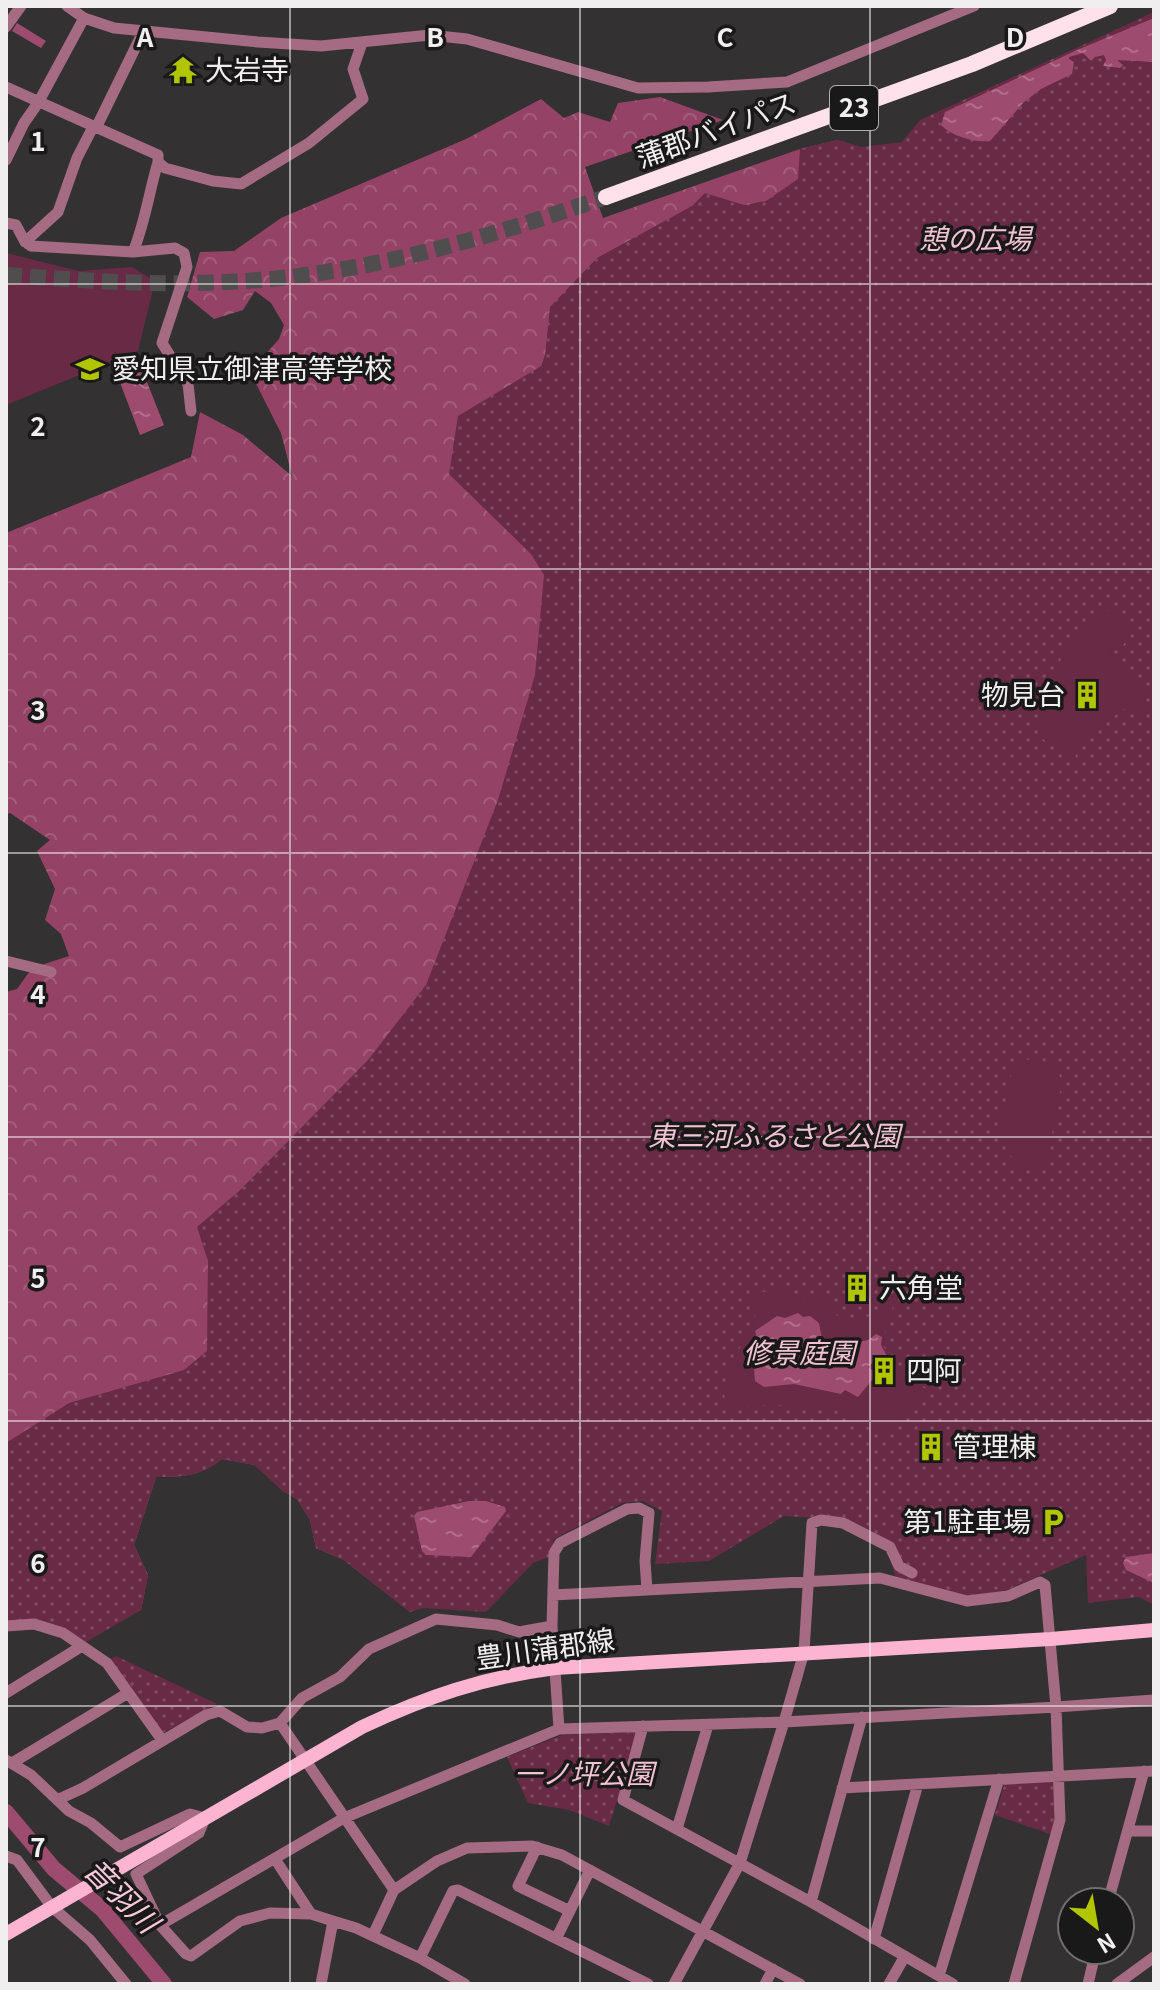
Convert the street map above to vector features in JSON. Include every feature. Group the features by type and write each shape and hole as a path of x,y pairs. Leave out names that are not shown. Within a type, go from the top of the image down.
{"highway":[{"name":"蒲郡バイパス","path":"606,194 1101,8"}],"main road":[{"name":"豊川蒲郡線","path":"6,1934 362,1727 406,1706 500,1676 555,1668 1051,1639 1154,1630"}],"street":[{"path":"6,27 21,6"},
{"path":"67,6 84,18 114,28 143,32 321,46 430,35 467,39 638,88 787,82 974,6"},
{"path":"6,160 84,18"},
{"path":"25,242 58,212 77,158 143,32"},
{"path":"158,162 177,172 241,184 309,143 363,99 353,69 362,43"},
{"path":"6,87 158,155 142,231 133,252"},
{"path":"6,223 16,225 25,242 31,246 133,252 175,248 184,253 187,267 162,343 188,384 191,411"},
{"path":"6,961 51,972"},
{"path":"559,1729 552,1626 554,1553 560,1543 627,1509 639,1508 649,1513 645,1561 647,1590"},
{"path":"674,1984 740,1863 784,1722 804,1652 812,1523 821,1520 843,1523 890,1547 899,1566 912,1573"},
{"path":"553,1595 880,1578 967,1601 1008,1596 1040,1582 1045,1585 1056,1707 1060,1820 1014,1984"},
{"path":"57,1800 83,1788 206,1715 220,1711 247,1727 262,1728 280,1723 302,1698 340,1677 369,1649 436,1619 497,1625 519,1632 552,1626"},
{"path":"6,1626 34,1624 63,1633 107,1663 162,1740"},
{"path":"6,1693 82,1646"},
{"path":"128,1693 9,1762 31,1775 69,1811 91,1823 120,1847 190,1814 205,1818 199,1833 136,1874 160,1925 186,1954 191,1956 240,1921 270,1913 311,1914 373,1935 465,1984"},
{"path":"160,1925 344,1818 559,1729 784,1722 1154,1700"},
{"path":"811,1902 862,1717"},
{"path":"280,1723 394,1890"},
{"path":"677,1829 708,1725"},
{"path":"643,1726 623,1800 811,1902 953,1984"},
{"path":"842,1788 1149,1771 1113,1886"},
{"path":"939,1976 999,1779"},
{"path":"874,1939 918,1784"},
{"path":"1128,1831 1154,1831"},
{"path":"373,1935 394,1890 437,1861 467,1848 503,1845 537,1847 562,1855 800,1984"},
{"path":"537,1847 518,1886 570,1911"},
{"path":"6,1856 17,1860 126,1984"},
{"path":"275,1859 311,1914"},
{"path":"557,1937 590,1870"},
{"path":"420,1958 453,1891 458,1890 648,1984"},
{"path":"321,1984 333,1921"},
{"path":"889,1984 905,1956"},
{"path":"1117,1984 1154,1957"},
{"path":"765,1984 773,1969"}],"green space":[{"name":"東三河ふるさと公園","path":"1154,12 1154,1605 1139,1597 1088,1603 1086,1555 1007,1590 966,1597 895,1576 886,1543 840,1519 784,1516 709,1561 655,1564 662,1511 643,1501 622,1503 554,1539 549,1557 533,1563 486,1612 423,1608 410,1612 344,1560 316,1548 310,1520 297,1499 283,1491 255,1465 222,1459 191,1474 156,1477 134,1545 148,1575 141,1610 86,1642 6,1622 6,1443 69,1403 184,1370 207,1351 208,1261 197,1227 239,1191 368,1060 426,985 498,800 535,675 544,575 531,554 449,474 458,416 541,366 550,307 597,258 692,206 705,193 744,205 766,201 798,179 800,149 838,140 862,147 902,142 920,120"},
{"name":"東三河ふるさと公園","path":"660,97 723,120 585,167 603,218 800,149 838,140 1154,457 1154,881 410,1612 344,1560 316,1548 310,1520 297,1499 283,1491 255,1465 222,1459 191,1474 156,1477 134,1545 148,1575 141,1610 6,1622 6,992 17,989 32,968 69,956 61,934 45,920 55,889 37,851 50,840 10,813 6,814 6,533 191,457 200,412 243,435 292,476 281,433 250,372 279,339 284,325 271,303 255,291 243,310 214,319 187,297 200,252 234,251 281,218 466,139 541,99 564,118 578,112 610,122 618,103"},
{"path":"6,253 79,271 132,267 155,281 138,351 6,405"},
{"path":"1100,606 1121,617 1124,624 1136,628 1119,650 1114,648 1110,651 1114,662 1122,663 1127,676 1136,681 1142,691 1147,715 1124,709 1079,745 1075,760 1062,744 1046,742 1038,733 1046,714 1049,683 1057,672 1064,649 1088,620 1093,620"},
{"path":"1032,1059 1053,1066 1059,1074 1061,1086 1048,1156 1031,1170 1018,1168 997,1128 1009,1096 1011,1074 1019,1061"},
{"name":"修景庭園","path":"779,1289 809,1300 827,1294 834,1313 845,1320 859,1319 891,1305 893,1307 886,1327 884,1347 902,1376 927,1389 884,1435 835,1410 780,1405 729,1406 722,1390 745,1336 756,1320 748,1295"},
{"path":"116,1656 217,1704 163,1733 110,1660"},
{"name":"一ノ坪公園","path":"638,1732 609,1826 569,1810 528,1803 507,1757 562,1735"},
{"path":"1005,1782 1057,1782 1053,1835 995,1815"}],"water":[{"path":"1154,18 1154,62 1117,60 1123,65 1120,68 1103,66 1106,60 1104,55 1091,61 1083,53 1069,57 1074,62 1072,74 1041,89 1024,102 990,141 964,138 941,125 945,112 1077,50"},
{"path":"17,23 46,41 41,48 12,31"},
{"path":"139,362 164,425 140,435 116,372"},
{"path":"798,1313 803,1317 810,1316 819,1323 822,1339 828,1343 841,1338 866,1341 876,1334 882,1337 881,1345 889,1360 887,1363 879,1357 868,1367 877,1374 858,1397 845,1390 841,1394 794,1384 764,1387 755,1381 754,1369 760,1350 755,1331 777,1316 785,1318","holes":["799,1341 808,1345 812,1355 800,1366 791,1365 778,1354 782,1344"]},
{"path":"469,1501 486,1501 505,1507 506,1511 471,1557 426,1555 422,1551 414,1516 417,1512"},
{"path":"1154,1553 1154,1583 1126,1570 1123,1563 1126,1557"}],"waterway":[{"name":"音羽川","path":"6,1812 54,1869 102,1909 164,1984"}],"tunnel":[{"path":"6,275 171,283 275,279 323,273 466,241 606,197"}],"place":[{"name":"大岩寺","path":"183,70"},
{"name":"愛知県立御津高等学校","path":"90,369"},
{"name":"物見台","path":"1087,695"},
{"name":"六角堂","path":"857,1288"},
{"name":"四阿","path":"884,1371"},
{"name":"管理棟","path":"931,1447"},
{"name":"第1駐車場","path":"1053,1522"}],"park label":[{"name":"憩の広場","path":"975,239"}]}
